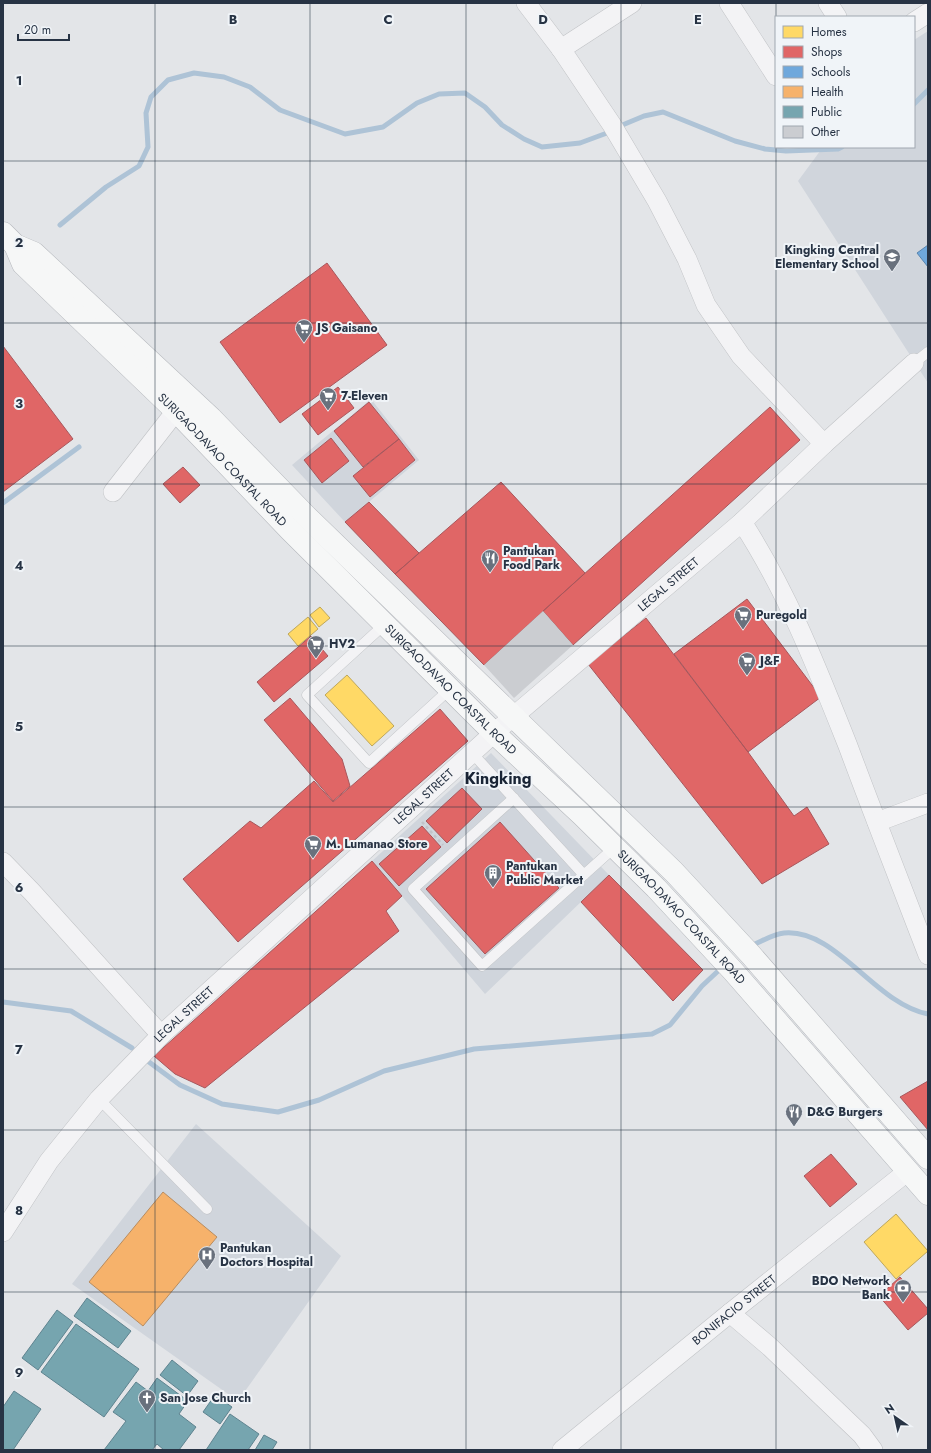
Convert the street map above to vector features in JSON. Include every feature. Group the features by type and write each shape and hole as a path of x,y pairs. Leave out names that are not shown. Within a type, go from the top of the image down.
{"highway":[{"name":"SURIGAO-DAVAO COASTAL ROAD","path":"9,239 23,264 176,411 203,425"},
{"name":"SURIGAO-DAVAO COASTAL ROAD","path":"9,239 34,253 297,522 385,624 494,733 656,888 733,971 928,1194"},
{"name":"SURIGAO-DAVAO COASTAL ROAD","path":"297,522 514,717 674,872 751,955 928,1158"},
{"path":"733,971 751,955"}],"street":[{"path":"526,3 561,49 612,125 657,200 687,259 706,305 741,356 824,444"},
{"path":"561,49 632,3"},
{"path":"729,3 775,74"},
{"path":"828,3 835,16"},
{"path":"915,21 928,13"},
{"name":"LEGAL STREET","path":"3,1232 49,1161 99,1099 161,1035 494,733 742,522 824,444 921,357"},
{"path":"113,492 176,411"},
{"path":"742,522 762,552 790,604 824,685 928,955"},
{"path":"877,822 928,803"},
{"path":"3,862 161,1035"},
{"name":"BONIFACIO STREET","path":"562,1450 908,1171"},
{"path":"730,1313 770,1348 862,1435 873,1450"}],"lane":[{"path":"385,624 307,694 369,762 450,689"},
{"path":"472,754 584,875"},
{"path":"514,798 413,889 482,966 614,847"},
{"path":"99,1099 208,1209"}],"path":[{"path":"410,810 451,854"}],"shaded area":[{"name":"Kingking Central Elementary School","path":"928,31 928,383 798,181 822,148 915,148 915,39"},
{"path":"371,399 419,460 345,522 292,465"},
{"path":"491,753 609,875 485,994 372,861"},
{"name":"Pantukan Doctors Hospital","path":"196,1124 341,1256 238,1401 72,1284"}],"building: Homes":[{"path":"320,607 330,618 319,627 310,615"},
{"path":"308,617 318,629 298,646 288,634"},
{"path":"347,675 394,726 372,746 325,695"},
{"path":"896,1214 928,1251 896,1279 864,1242"}],"building: Shops":[{"name":"JS Gaisano","path":"327,263 387,345 280,423 220,342"},
{"path":"3,346 73,439 3,492"},
{"name":"7-Eleven","path":"338,387 354,408 318,435 302,414"},
{"path":"369,402 399,439 363,467 334,431"},
{"path":"770,407 800,440 573,645 543,611"},
{"path":"331,438 349,461 322,483 304,460"},
{"path":"399,439 415,460 370,497 353,476"},
{"path":"183,467 200,485 180,503 163,484"},
{"name":"Pantukan Food Park","path":"501,482 585,573 484,665 395,574"},
{"path":"369,502 419,553 395,574 345,522"},
{"name":"J&F","path":"747,599 821,697 748,752 674,654"},
{"path":"646,618 748,752 794,816 807,807 829,844 762,884 588,664"},
{"path":"311,636 328,656 274,702 257,682"},
{"path":"290,698 342,759 350,786 333,801 264,720"},
{"path":"440,709 468,741 238,942 183,879 250,821 261,828 314,781 333,802"},
{"path":"462,788 482,809 447,843 426,821"},
{"name":"Pantukan Public Market","path":"500,822 559,888 485,954 426,889"},
{"path":"422,826 441,847 399,886 379,864"},
{"path":"372,861 402,896 386,911 399,931 205,1088 175,1074 154,1056"},
{"path":"609,875 703,970 673,1001 581,902"},
{"path":"928,1081 928,1130 900,1097"},
{"path":"831,1154 857,1184 830,1207 804,1176"},
{"name":"BDO Network Bank","path":"900,1277 928,1309 928,1313 908,1330 879,1296"}],"building: Schools":[{"path":"928,245 928,267 917,253"}],"building: Health":[{"path":"163,1192 217,1237 143,1326 89,1282"}],"building: Public":[{"path":"87,1298 131,1331 118,1348 74,1316"},
{"path":"57,1310 73,1322 38,1370 22,1358"},
{"path":"76,1324 139,1369 104,1417 41,1372"},
{"path":"172,1360 198,1381 187,1396 160,1375"},
{"name":"San Jose Church","path":"157,1378 188,1401 179,1414 196,1427 179,1450 164,1450 157,1444 152,1450 104,1450 126,1421 113,1412 136,1382 148,1391"},
{"path":"14,1391 41,1409 13,1450 3,1450 3,1407"},
{"path":"215,1395 232,1407 220,1424 203,1412"},
{"path":"230,1414 259,1434 248,1450 206,1450"},
{"path":"264,1435 277,1442 272,1450 255,1450"}],"building: Other":[{"path":"543,611 573,645 514,698 484,665"}],"waterway":[{"path":"60,225 106,187 139,166 148,147 146,113 151,97 168,80 194,73 224,77 250,87 280,110 345,134 383,127 417,103 439,94 465,93 485,107 502,125 524,139 542,147 580,143 607,133"},
{"path":"915,103 928,90"},
{"path":"620,126 644,116 663,112 735,141 765,149 786,151 840,148"},
{"path":"3,503 79,447"},
{"path":"755,944 769,937 784,933 803,935 821,942 890,996 909,1007 928,1014"},
{"path":"149,1062 180,1085 222,1104 278,1112 319,1100 384,1071 474,1049 652,1034 670,1025 702,986 717,972"},
{"path":"3,1002 71,1011 132,1048"}],"place":[{"name":"Kingking Central Elementary School","path":"892,272"},
{"name":"JS Gaisano","path":"304,343"},
{"name":"7-Eleven","path":"328,411"},
{"name":"Pantukan Food Park","path":"490,573"},
{"name":"Puregold","path":"743,630"},
{"name":"HV2","path":"316,659"},
{"name":"J&F","path":"747,676"},
{"name":"M. Lumanao Store","path":"313,859"},
{"name":"Pantukan Public Market","path":"493,888"},
{"name":"D&G Burgers","path":"794,1127"},
{"name":"Pantukan Doctors Hospital","path":"207,1270"},
{"name":"BDO Network Bank","path":"903,1303"},
{"name":"San Jose Church","path":"147,1413"}],"district":[{"name":"Kingking","path":"498,778"}]}
